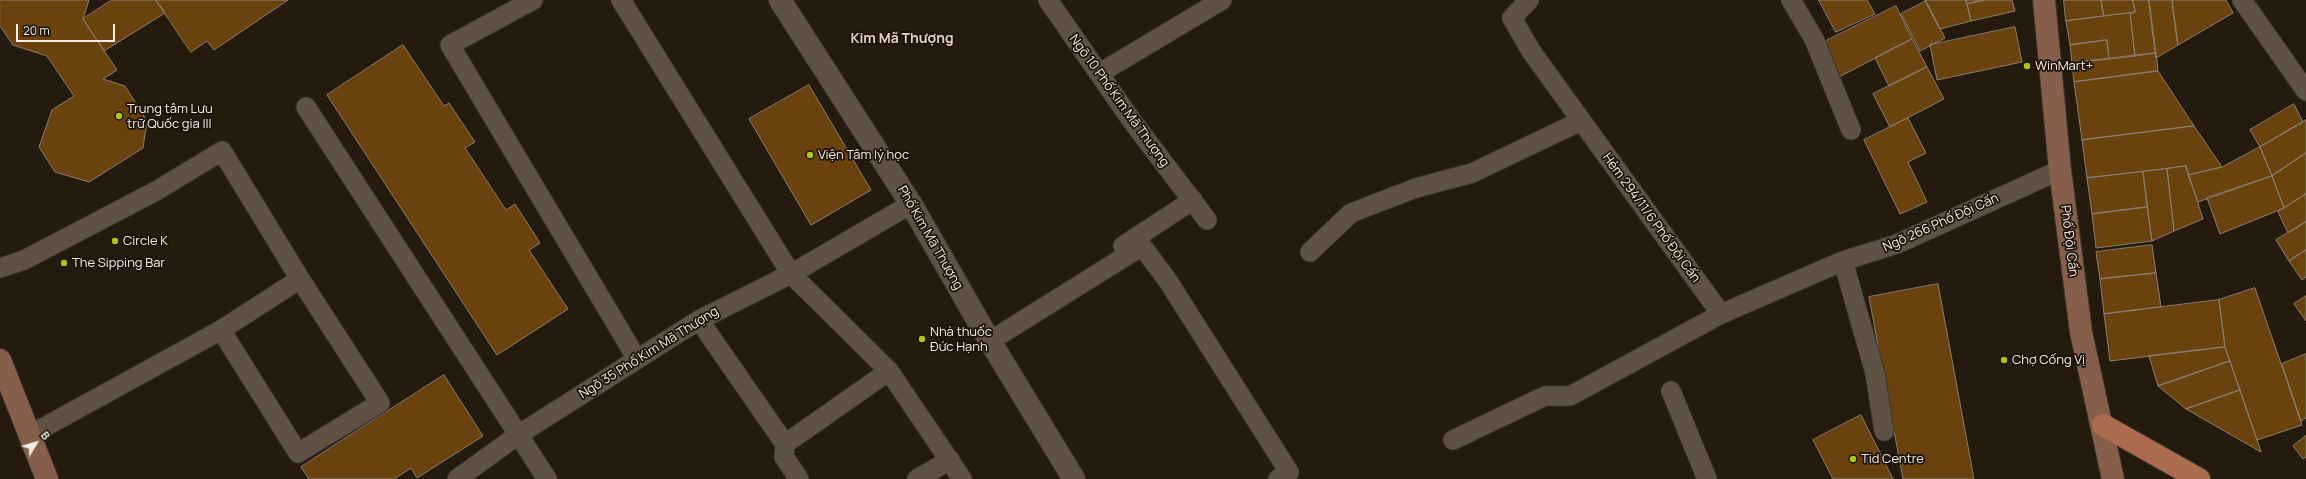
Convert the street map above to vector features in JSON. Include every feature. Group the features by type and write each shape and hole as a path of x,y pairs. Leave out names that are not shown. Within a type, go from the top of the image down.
{"main road":[{"path":"2103,425 2199,479"}],"street":[{"name":"Phố Kim Mã Thượng","path":"780,0 911,204 987,337 1074,479"},
{"name":"Phố Đội Cấn","path":"2044,0 2060,170 2081,332 2103,425 2113,479"},
{"path":"0,360 47,479"}],"lane":[{"path":"533,0 450,45 637,359"},
{"path":"621,0 791,274 889,371 962,479"},
{"name":"Ngõ 10 Phố Kim Mã Thượng","path":"1048,0 1132,121 1208,220"},
{"path":"1100,73 1222,0"},
{"name":"Hẻm 294/11/6 Phố Đội Cấn","path":"1528,0 1512,18 1531,51 1721,314"},
{"path":"1791,0 1814,39 1851,130"},
{"path":"2242,0 2306,91"},
{"path":"306,107 547,479"},
{"path":"1310,252 1351,212 1416,188 1472,173 1581,122"},
{"path":"0,268 24,260 149,195 222,151 300,280 380,403 298,453 221,330"},
{"name":"Ngõ 266 Phố Đội Cấn","path":"1453,440 1544,396 1570,396 1721,314 1776,292 1843,261 1897,244 2060,170"},
{"path":"987,337 1193,200"},
{"name":"Ngõ 35 Phố Kim Mã Thượng","path":"457,479 518,435 699,320 791,274 911,204"},
{"path":"987,337 1142,246 1168,282 1289,472 1278,479"},
{"path":"1843,261 1876,373 1884,431"},
{"path":"30,436 221,330 300,280"},
{"path":"699,320 785,444 784,456 799,479"},
{"path":"785,444 889,371"},
{"path":"1671,391 1707,479"},
{"path":"917,479 950,460"}],"building":[{"path":"0,0 89,0 83,19 117,70 103,79 125,86 147,121 143,148 89,182 55,172 39,147 52,110 74,96 47,56 13,45 0,26"},
{"path":"112,0 156,0 165,13 104,51 83,19"},
{"path":"156,0 288,0 214,50 207,41 191,52"},
{"path":"1819,0 1867,0 1875,14 1836,32"},
{"path":"1925,0 1966,0 1971,21 1940,29"},
{"path":"1966,0 1985,0 1967,4"},
{"path":"1985,0 2012,0 2015,11 1971,21 1967,4"},
{"path":"2064,0 2101,0 2104,16 2066,21"},
{"path":"2101,0 2133,0 2135,12 2104,16"},
{"path":"2133,0 2149,0 2156,53 2135,56 2130,13 2135,12"},
{"path":"2149,0 2172,0 2178,45 2156,58"},
{"path":"2172,0 2226,0 2233,13 2178,45"},
{"path":"1926,1 1945,38 1920,51 1901,14"},
{"path":"1896,6 1912,39 1837,78 1820,44"},
{"path":"2130,13 2135,56 2109,59 2107,40 2070,45 2066,21"},
{"path":"2015,27 2022,62 1937,80 1930,45"},
{"path":"1912,39 1927,67 1889,86 1875,58"},
{"path":"2107,40 2109,59 2072,63 2070,45"},
{"path":"403,45 444,106 449,103 475,142 465,148 506,210 515,204 540,243 529,250 568,309 497,355 327,95"},
{"path":"2156,53 2158,71 2074,82 2072,63"},
{"path":"1927,67 1944,99 1890,127 1873,94"},
{"path":"2158,71 2194,126 2082,140 2074,82"},
{"name":"Viện Tâm lý học","path":"809,85 871,190 811,225 749,119"},
{"path":"2294,104 2303,122 2260,147 2250,130"},
{"path":"1908,118 1926,153 1908,162 1927,202 1900,214 1864,140"},
{"path":"2306,120 2306,153 2272,176 2260,147"},
{"path":"2194,126 2222,167 2188,175 2186,166 2087,178 2082,140"},
{"path":"2260,147 2272,176 2198,202 2188,175 2222,167"},
{"path":"2306,153 2306,194 2284,208 2272,176"},
{"path":"2186,166 2203,219 2174,231 2167,169"},
{"path":"2167,169 2174,231 2152,241 2143,172"},
{"path":"2143,172 2147,207 2092,214 2087,178"},
{"path":"2272,176 2284,208 2220,234 2207,198"},
{"path":"2306,194 2306,222 2288,233 2278,212"},
{"path":"2147,207 2152,241 2096,248 2092,214"},
{"path":"2306,222 2306,250 2289,261 2276,240"},
{"path":"2152,245 2156,273 2100,279 2096,252"},
{"path":"2306,250 2306,277 2302,280 2289,261"},
{"path":"2156,273 2161,307 2104,314 2100,279"},
{"path":"1938,284 1974,479 1903,479 1869,297"},
{"path":"2255,288 2302,425 2257,440 2225,347 2219,300"},
{"path":"2306,296 2306,321 2294,304"},
{"path":"2219,300 2225,347 2110,361 2104,314"},
{"path":"2225,347 2230,361 2158,386 2149,356"},
{"path":"2306,354 2306,418 2301,421 2282,364"},
{"path":"2230,361 2240,390 2186,409 2158,386"},
{"path":"444,375 483,436 417,478 411,468 394,479 309,479 301,467"},
{"path":"2240,390 2257,440 2261,452 2186,409"},
{"name":"Tid Centre","path":"1861,415 1893,479 1833,479 1813,440"},
{"path":"2306,436 2306,457 2303,459 2293,446"}],"place":[{"name":"WinMart+","path":"2027,66"},
{"name":"Trung tâm Lưu trữ Quốc gia III","path":"119,116"},
{"name":"Viện Tâm lý học","path":"810,155"},
{"name":"Circle K","path":"115,241"},
{"name":"The Sipping Bar","path":"64,263"},
{"name":"Nhà thuốc Đức Hạnh","path":"922,339"},
{"name":"Chợ Cống Vị","path":"2004,360"},
{"name":"Tid Centre","path":"1853,459"}],"district":[{"name":"Kim Mã Thượng","path":"902,39"}]}
